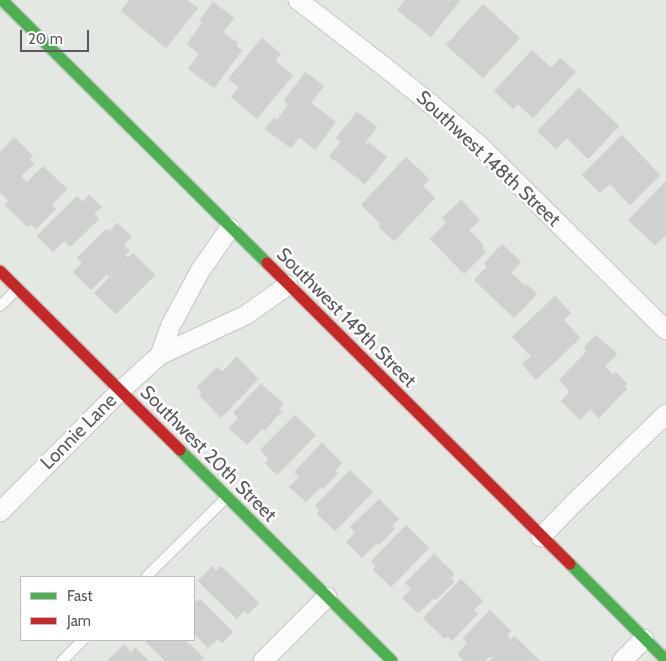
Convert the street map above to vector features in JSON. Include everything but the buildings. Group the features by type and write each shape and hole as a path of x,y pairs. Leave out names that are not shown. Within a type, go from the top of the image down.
{"street":[{"name":"Southwest 149th Street","path":"2,0 541,538 666,660"},
{"name":"Southwest 148th Street","path":"298,0 386,68 479,145 666,330"},
{"name":"Lonnie Lane","path":"160,355 171,325 200,271 230,228"},
{"name":"Southwest 20th Street","path":"0,271 392,661"},
{"name":"Lonnie Lane","path":"0,512 120,391 160,355 246,315 288,285"},
{"path":"541,538 573,504 666,414"},
{"path":"263,661 327,597"},
{"path":"622,661 644,639"}],"lane":[{"path":"0,306 17,288"},
{"path":"147,576 227,497"},
{"path":"62,661 82,641"}],"traffic: fast":[{"path":"2,0 267,263"},
{"path":"180,450 392,661"},
{"path":"570,564 666,660"}],"traffic: jam":[{"path":"267,263 570,564"},
{"path":"0,271 180,450"}]}
